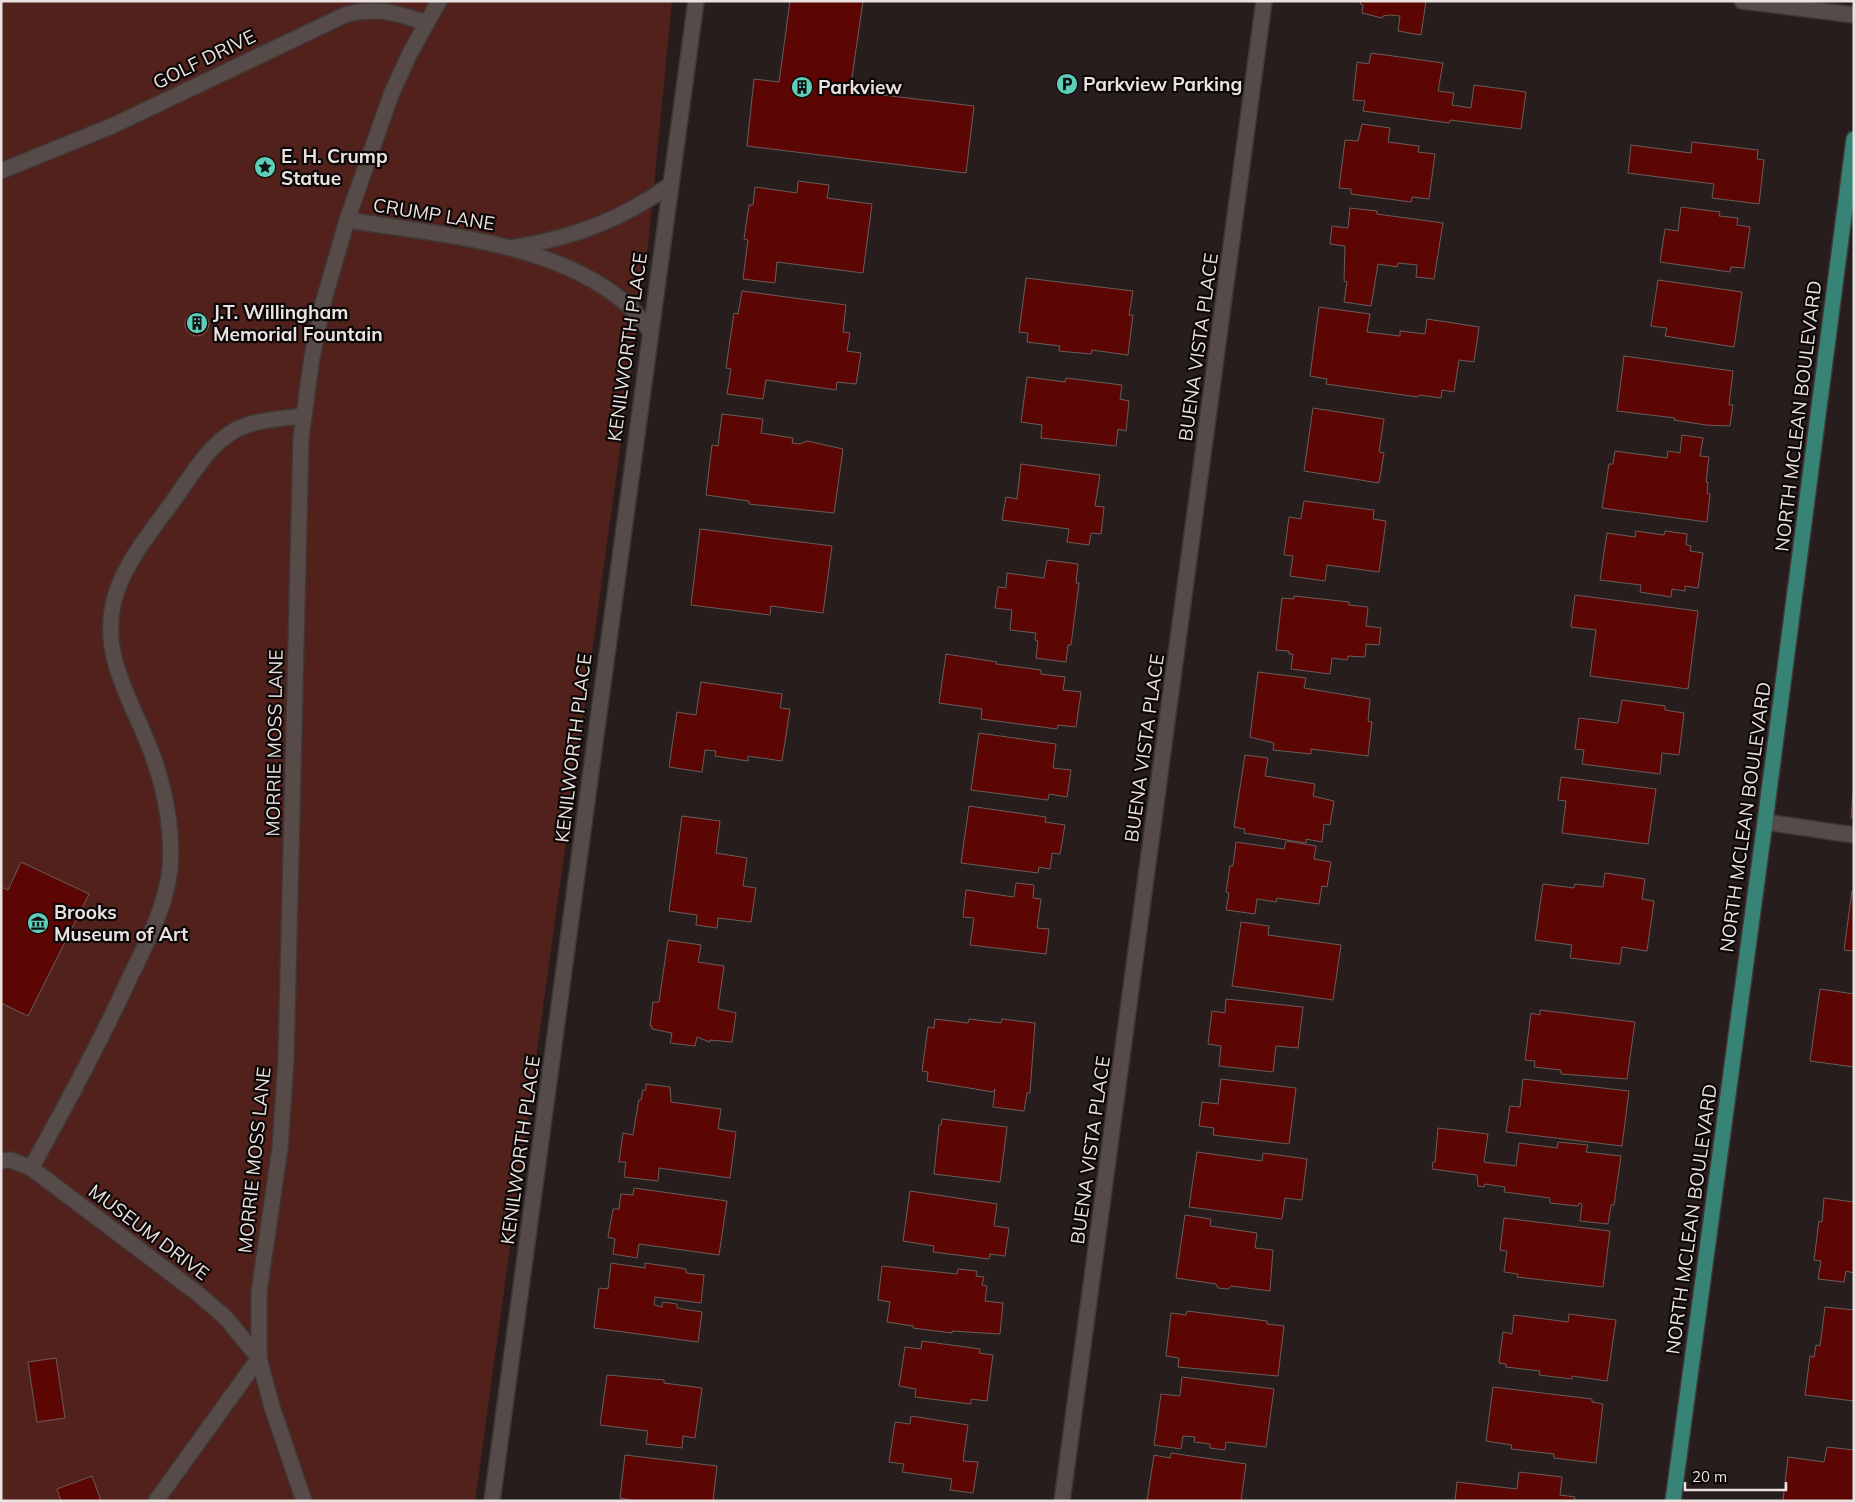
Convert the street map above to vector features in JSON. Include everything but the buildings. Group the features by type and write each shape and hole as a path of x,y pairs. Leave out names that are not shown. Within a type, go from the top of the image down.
{"main road":[{"name":"NORTH MCLEAN BOULEVARD","path":"1673,1501 1765,822 1854,139"}],"street":[{"name":"MORRIE MOSS LANE","path":"304,1501 272,1407 259,1358 260,1292 280,1148 286,1060 301,438 312,357 323,303 347,220 391,95 409,55 439,1"},
{"name":"KENILWORTH PLACE","path":"492,1501 696,1"},
{"name":"BUENA VISTA PLACE","path":"1062,1501 1264,1"},
{"path":"1742,1 1786,4 1854,15"},
{"name":"GOLF DRIVE","path":"1,171 112,126 347,14 366,9 385,10 427,23"},
{"name":"CRUMP LANE","path":"514,248 550,241 596,228 644,204 670,185"},
{"name":"CRUMP LANE","path":"347,220 514,248 568,266 592,279 629,306 650,331"},
{"path":"31,1168 100,1043 156,922 170,869 171,844 166,806 153,754 126,694 114,657 111,630 113,604 123,578 138,550 217,443 246,425 304,416"},
{"path":"1765,822 1854,835"},
{"name":"MUSEUM DRIVE","path":"1,1161 11,1160 31,1168 197,1293 225,1318 259,1358"},
{"path":"156,1501 259,1358"}],"shaded area":[{"path":"1,1 672,1 648,246 475,1501 1,1501"}],"place":[{"name":"Parkview Parking","path":"1067,84"},
{"name":"Parkview","path":"802,87"},
{"name":"E. H. Crump Statue","path":"265,167"},
{"name":"J.T. Willingham Memorial Fountain","path":"197,323"},
{"name":"Brooks Museum of Art","path":"38,923"}]}
